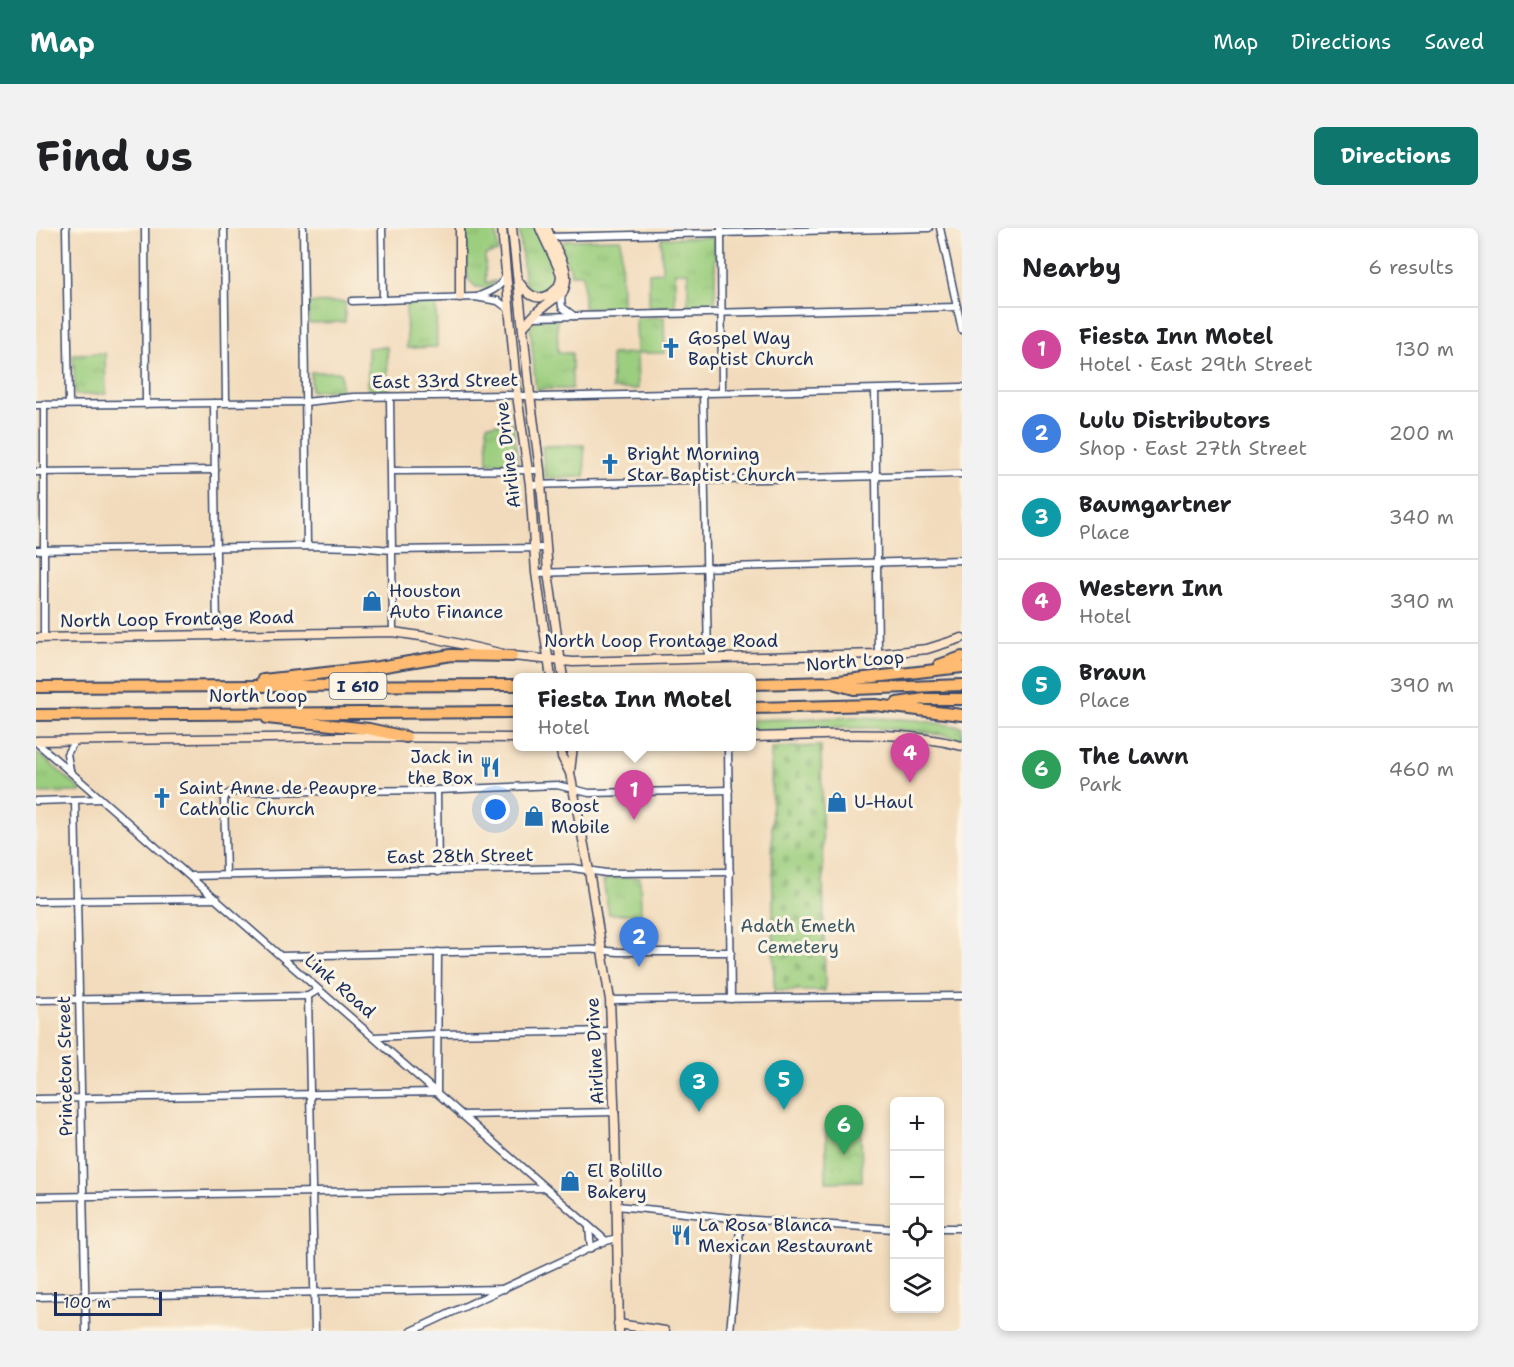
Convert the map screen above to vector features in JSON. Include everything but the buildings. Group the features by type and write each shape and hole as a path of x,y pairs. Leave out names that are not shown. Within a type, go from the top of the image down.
{"highway":[{"path":"200,686 379,667 451,655 512,656"},
{"path":"925,670 962,657"},
{"name":"North Loop","path":"756,684 830,682 962,667"},
{"path":"830,682 854,689 962,685"},
{"name":"North Loop","path":"36,687 513,685"},
{"path":"756,708 874,705 925,699 962,699"},
{"path":"874,705 962,715"},
{"name":"North Loop","path":"36,715 513,712"},
{"path":"216,713 369,729 406,737"}],"main road":[{"path":"460,228 460,297"},
{"name":"Airline Drive","path":"502,228 517,395 530,485 536,573 550,673"},
{"name":"Airline Drive","path":"512,228 540,470 545,548 562,673"},
{"path":"523,327 538,310 563,292 567,273 547,234 540,228"},
{"path":"518,281 532,296 544,297 554,292 561,274 547,234"},
{"name":"North Loop Frontage Road","path":"40,638 393,632 434,638 512,656 561,660 878,654 927,649 962,638"},
{"path":"756,737 891,735 940,740 962,746"},
{"path":"36,741 513,738"},
{"name":"Airline Drive","path":"561,751 570,772"},
{"name":"Airline Drive","path":"573,751 570,772 610,1000 615,1112 618,1327"},
{"path":"618,1327 665,1331"}],"street":[{"path":"66,228 69,404"},
{"path":"145,228 146,404"},
{"path":"224,228 226,402"},
{"path":"303,228 307,546"},
{"path":"382,228 383,300"},
{"path":"547,234 929,228"},
{"path":"940,228 962,330"},
{"path":"721,230 722,392"},
{"path":"475,297 494,290 502,283 507,270"},
{"path":"563,292 562,307 574,316"},
{"path":"352,301 475,297 498,301 510,310"},
{"path":"533,317 957,307"},
{"name":"East 33rd Street","path":"40,405 305,402 352,397 541,396 962,387"},
{"path":"875,390 878,654"},
{"path":"703,393 708,659"},
{"path":"390,398 393,632"},
{"path":"214,403 217,634"},
{"path":"40,405 44,472 44,550 40,638"},
{"path":"36,472 215,470"},
{"path":"392,471 540,470"},
{"path":"530,485 962,474"},
{"path":"36,550 307,546 392,550 545,548"},
{"path":"536,573 962,560"},
{"path":"70,771 67,754 75,740"},
{"name":"Link Road","path":"36,741 606,1241"},
{"path":"729,751 731,999"},
{"path":"226,874 224,800 230,793 437,790 557,785 589,793 729,790"},
{"path":"437,790 438,872"},
{"path":"36,801 102,799"},
{"name":"Princeton Street","path":"75,801 86,1331"},
{"name":"East 28th Street","path":"191,876 573,868 606,873 730,872"},
{"path":"36,900 217,899"},
{"path":"282,956 587,949 618,952 731,952"},
{"path":"36,1099 437,1092 438,952"},
{"path":"36,1000 308,996 318,990"},
{"path":"308,996 315,1331"},
{"path":"610,1000 962,996"},
{"path":"375,1037 612,1031"},
{"path":"460,1115 615,1112"},
{"path":"36,1197 545,1188"},
{"path":"617,1206 741,1219 890,1229"},
{"path":"730,1331 741,1219"},
{"path":"589,1226 591,1248"},
{"path":"944,1228 962,1228"},
{"path":"412,1331 606,1241 617,1238"},
{"path":"36,1297 504,1289"}],"green space":[{"path":"466,228 496,228 498,252 485,255 486,283 497,281 488,288 476,287 469,280"},
{"path":"519,228 537,228 557,273 554,282 549,287 533,291 525,284"},
{"path":"711,237 715,240 715,305 688,306 688,272 675,272 675,306 649,307 649,273 662,272 661,238"},
{"path":"621,239 622,308 584,308 583,274 571,274 560,250 562,243 568,240"},
{"path":"345,302 345,322 308,323 308,303"},
{"path":"406,304 436,304 437,347 407,348"},
{"path":"664,317 665,353 637,353 636,318"},
{"path":"538,319 557,319 558,353 572,353 572,389 536,389 530,326"},
{"path":"387,347 388,390 368,390 368,348"},
{"path":"105,353 106,394 75,395 73,354"},
{"path":"637,353 638,389 612,389 611,354"},
{"path":"311,372 341,372 341,390 311,391"},
{"path":"513,423 518,463 488,463 487,424"},
{"path":"584,445 585,477 545,478 542,446"},
{"path":"856,717 917,720 962,727 962,739 883,728 756,731 756,720"},
{"name":"Adath Emeth Cemetery","path":"821,746 825,991 774,991 771,748"},
{"path":"36,754 39,754 81,790 80,792 36,793"},
{"path":"640,877 641,914 609,914 603,881 609,878"},
{"path":"861,1128 862,1181 826,1182 826,1129"}],"place":[{"name":"Gospel Way Baptist Church","path":"671,348"},
{"name":"Bright Morning Star Baptist Church","path":"610,464"},
{"name":"Houston Auto Finance","path":"372,601"},
{"name":"Jack in the Box","path":"490,767"},
{"name":"Western Inn","path":"910,783"},
{"name":"Saint Anne de Peaupre Catholic Church","path":"162,798"},
{"name":"U-Haul","path":"837,802"},
{"name":"Boost Mobile","path":"534,816"},
{"name":"Fiesta Inn Motel","path":"634,820"},
{"name":"Lulu Distributors","path":"639,967"},
{"name":"Braun","path":"784,1110"},
{"name":"Baumgartner","path":"699,1112"},
{"name":"The Lawn","path":"844,1155"},
{"name":"El Bolillo Bakery","path":"570,1181"},
{"name":"La Rosa Blanca Mexican Restaurant","path":"681,1235"}]}
